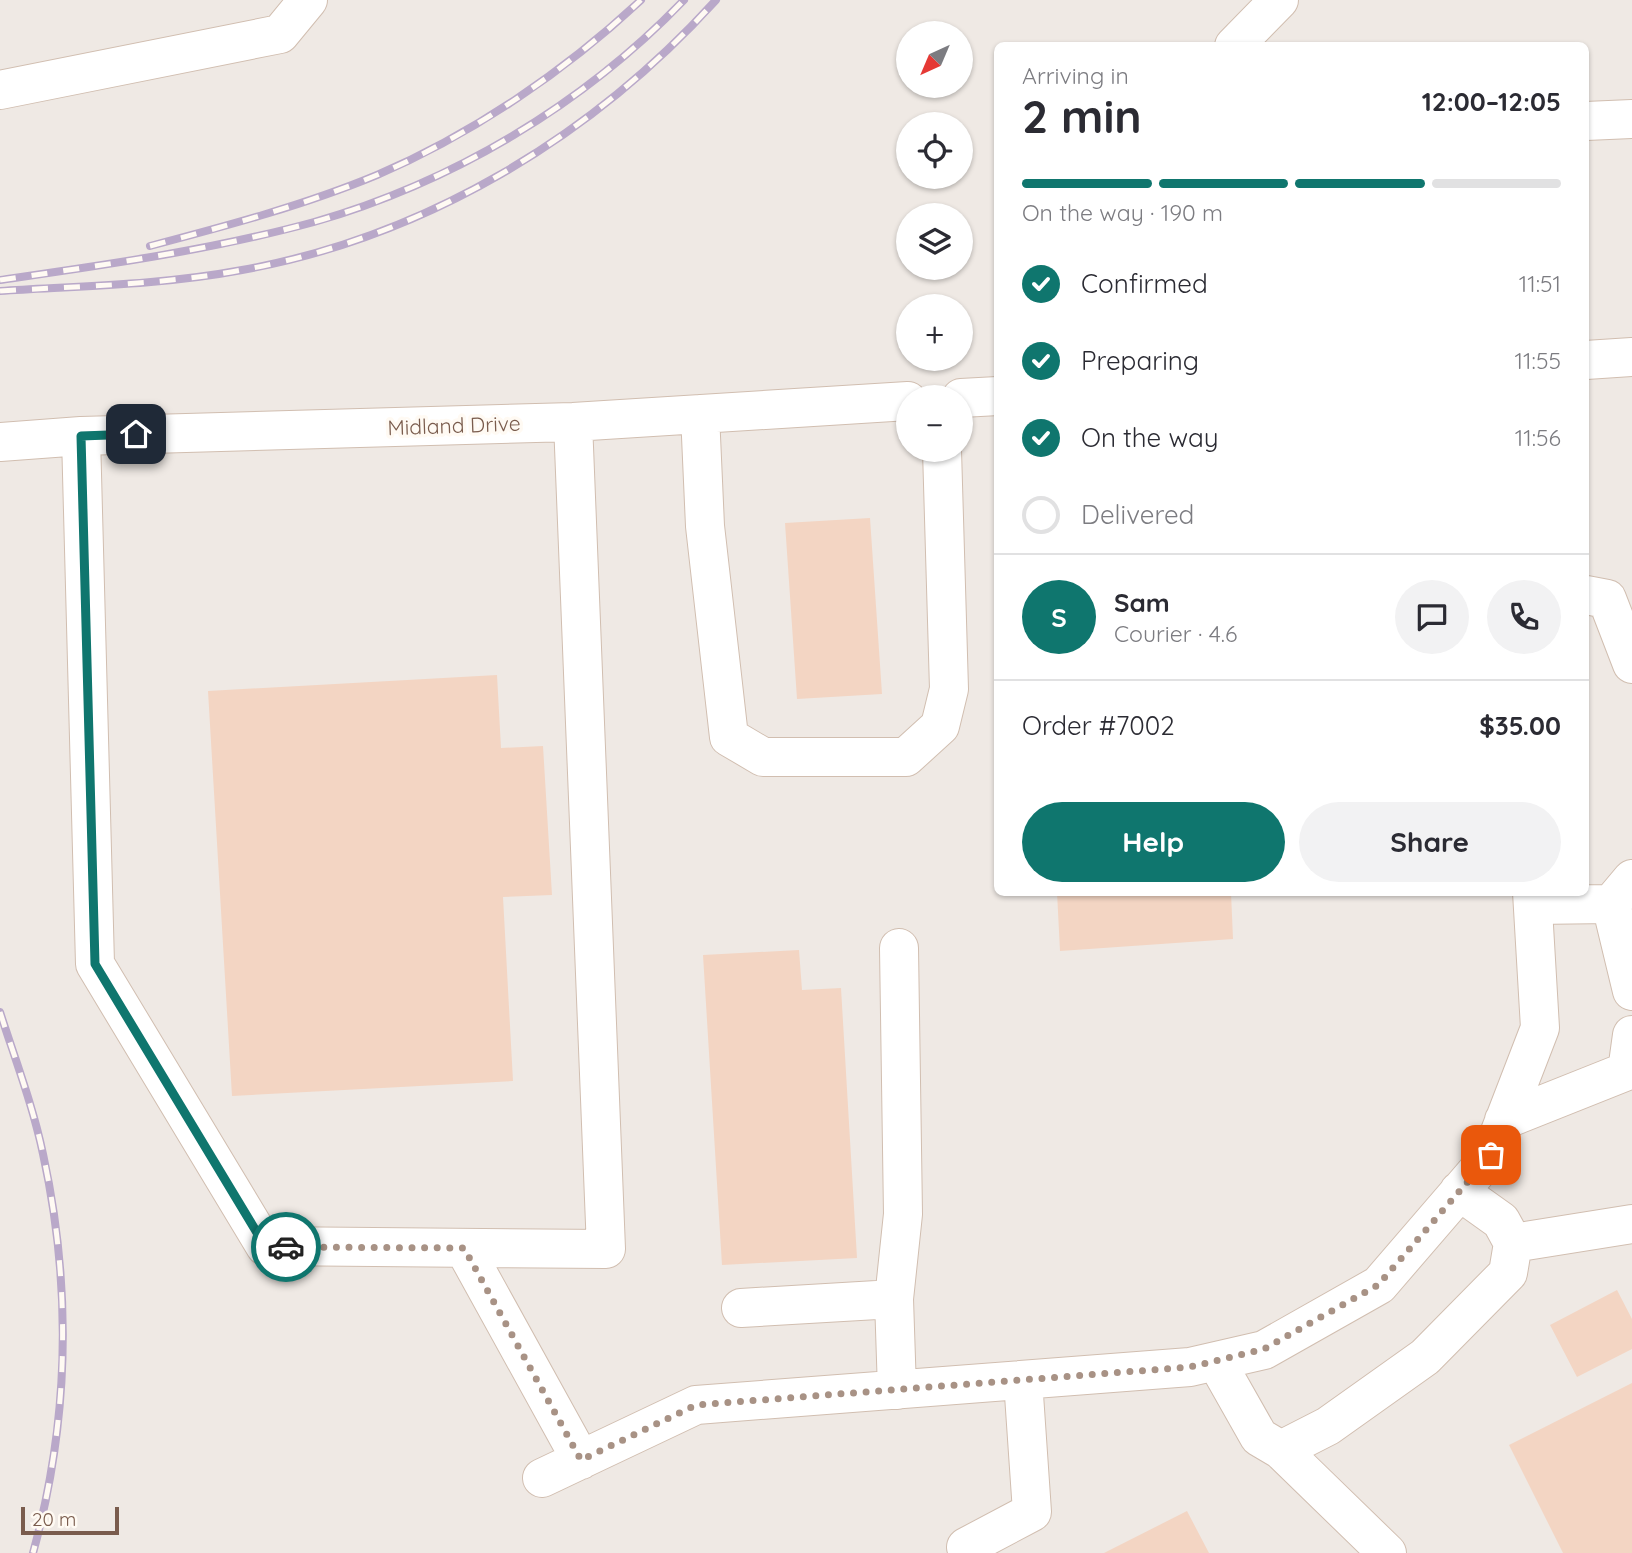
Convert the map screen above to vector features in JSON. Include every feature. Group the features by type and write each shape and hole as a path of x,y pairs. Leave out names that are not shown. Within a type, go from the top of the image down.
{"street":[{"path":"0,90 280,34 309,0"},
{"path":"1238,42 1279,0"},
{"path":"1589,121 1632,119"},
{"path":"1589,360 1632,357"},
{"path":"973,397 994,396"},
{"name":"Midland Drive","path":"0,442 81,436 573,422 896,402"},
{"path":"700,414 705,526 729,737 764,757 906,757 940,726 949,689 943,462"},
{"path":"81,436 95,964 265,1246 606,1249 573,422"},
{"path":"1589,595 1606,598 1632,664"},
{"path":"1589,894 1622,891 1632,991"},
{"path":"542,1478 696,1405 1190,1367 1216,1361 1264,1349 1378,1285 1491,1155 1540,1028 1532,899 1566,896"},
{"path":"897,1390 894,1299 903,1214 899,948"},
{"path":"1504,1120 1627,1071 1632,1035"},
{"path":"1281,1450 1328,1426 1425,1357 1508,1273 1513,1243 1501,1221 1459,1191"},
{"path":"1513,1243 1632,1224"},
{"path":"464,1248 581,1460"},
{"path":"741,1308 894,1299"},
{"path":"1216,1361 1259,1437 1281,1450 1387,1553"},
{"path":"967,1547 1032,1511 1023,1380"}],"shaded area":[{"path":"0,0 1632,0 1632,1553 0,1553"}],"building":[{"path":"870,518 882,694 797,699 785,523"},
{"path":"497,675 501,748 543,746 552,895 503,897 513,1081 232,1096 208,691"},
{"path":"1057,896 1231,896 1233,939 1060,951"},
{"path":"799,950 802,990 841,988 857,1258 722,1265 703,955"},
{"path":"1617,1290 1632,1319 1632,1349 1577,1377 1550,1325"},
{"path":"1632,1383 1632,1553 1563,1553 1509,1445"},
{"path":"1187,1511 1209,1553 1104,1553"}],"railway":[{"path":"150,246 294,205 350,186 413,159 483,120 549,76 641,0"},
{"path":"0,280 237,241 314,222 416,185 466,162 559,106 645,38 684,0"},
{"path":"0,291 121,284 212,275 310,255 376,233 440,206 501,174 560,137 668,50 716,0"},
{"path":"0,1012 39,1136 59,1254 62,1304 60,1404 45,1504 33,1553"}],"way so far":[{"path":"286,1247 464,1248 581,1460 696,1405 1190,1367 1264,1349 1378,1285 1491,1155"}],"route":[{"path":"136,434 81,436 95,964 265,1246 286,1247"}]}
